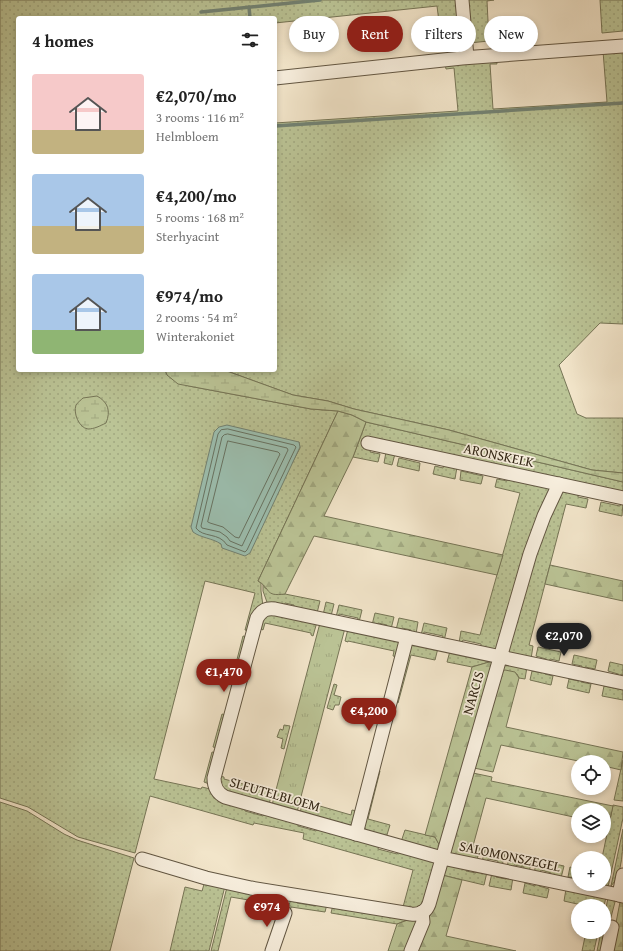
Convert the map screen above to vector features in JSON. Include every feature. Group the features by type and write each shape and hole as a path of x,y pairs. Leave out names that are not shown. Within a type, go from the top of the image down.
{"street":[{"path":"462,0 467,57"},
{"path":"277,78 467,57 623,46"},
{"name":"ARONSKELK","path":"368,443 623,498"},
{"name":"NARCIS","path":"422,912 426,910 429,904 530,554 544,516 559,484"},
{"name":"SLEUTELBLOEM","path":"442,858 225,797 219,794 214,784 216,770 257,618 260,612 266,608 275,608 623,683"},
{"path":"356,834 407,637"},
{"name":"SALOMONSZEGEL","path":"442,858 621,896"},
{"path":"142,859 206,878 264,891 411,914 422,912 424,922 411,951"},
{"path":"621,896 623,875"},
{"path":"272,951 285,914"},
{"path":"607,951 612,927"}],"green space":[{"path":"0,0 457,0 458,16 438,16 437,6 339,16 289,16 289,22 277,23 277,16 16,16 16,372 166,372 172,378 189,386 311,409 338,411 258,581 261,583 263,606 249,631 245,630 255,593 205,581 154,779 201,789 202,787 210,789 245,807 245,811 263,816 265,813 299,822 298,826 316,831 318,827 379,845 378,849 397,854 399,850 433,862 435,866 425,902 418,910 403,907 413,870 303,839 304,833 254,823 253,825 150,796 135,853 78,837 28,807 0,798","holes":["299,442 300,448 292,463 221,544 216,540"]},
{"path":"466,0 494,0 487,1 488,16 484,16 484,42 476,42 476,16 467,16"},
{"path":"600,0 623,0 623,31 602,33"},
{"path":"623,50 623,324 600,323 559,365 577,414 586,418 623,418 623,473 592,470 449,430 354,409 328,401 293,395 230,372 277,372 277,123 458,111 454,68 446,69 445,64 496,59 497,64 490,64 493,109 607,102 603,51"},
{"path":"166,372 230,372 293,395 328,401 354,409 449,430 592,470 623,473 623,482 366,422 352,415 338,411 311,409 178,384 167,375"},
{"path":"97,396 104,401 108,407 108,419 106,423 88,429 79,423 75,408 78,402 83,398"},
{"path":"338,411 352,415 366,422 353,457 324,516 503,555 497,575 314,536 285,594 278,595 271,593 258,581"},
{"path":"366,422 623,482 623,493 371,449 370,452 380,454 378,462 353,457"},
{"path":"386,452 395,454 392,465 384,463"},
{"path":"399,458 420,463 419,471 397,466"},
{"path":"444,464 457,467 455,479 433,474 435,466 443,468"},
{"path":"461,471 483,476 481,484 460,480"},
{"path":"508,478 554,488 498,652 481,648 481,644 463,640 461,644 459,643 461,631 480,635 520,493 495,487 497,479 507,481"},
{"path":"560,489 578,493 578,497 588,499 586,508 566,504 529,645 533,646 531,659 504,653 533,554"},
{"path":"601,502 620,506 621,502 623,502 622,516 599,511"},
{"path":"550,565 623,581 623,601 545,584"},
{"path":"263,584 265,588 282,594 320,601 317,613 293,608 294,605 285,603 284,606 268,605 263,591"},
{"path":"326,602 334,604 331,616 323,615"},
{"path":"339,605 362,610 359,622 357,622 358,618 339,614 338,618 336,617"},
{"path":"375,613 394,617 391,629 386,628 387,625 378,623 377,626 372,625"},
{"path":"266,614 317,622 313,636 311,633 265,623 263,630 259,628"},
{"path":"399,618 418,622 416,634 411,633 411,630 402,628 401,631 396,630"},
{"path":"320,623 345,628 297,812 272,805"},
{"path":"424,623 447,628 444,641 442,640 443,636 424,632 423,636 421,635"},
{"path":"348,629 398,641 398,657 393,656 394,651 345,641"},
{"path":"243,636 248,637 236,680 232,679"},
{"path":"414,644 438,648 435,660 411,655 398,703 395,702 410,647"},
{"path":"538,647 561,652 559,661 550,659 549,662 546,662 546,659 536,656"},
{"path":"450,651 496,660 472,667 447,662"},
{"path":"574,655 597,660 595,669 585,667 584,670 581,669 582,666 572,664"},
{"path":"496,660 442,850 435,837 425,835 472,667"},
{"path":"501,661 527,667 525,679 519,678 517,674 502,671"},
{"path":"610,662 623,665 623,675 621,674 620,678 617,677 618,674 608,671"},
{"path":"505,670 515,672 519,678 506,727 623,752 621,770 611,768 611,755 571,755 571,760 501,745 493,772 474,768 502,671"},
{"path":"543,670 545,670 545,674 553,676 551,685 530,680 532,671 542,673"},
{"path":"579,678 582,678 581,682 591,684 589,693 567,688 569,679 579,681"},
{"path":"334,684 337,685 334,695 341,697 339,705 335,705 333,710 327,708"},
{"path":"615,685 623,687 623,700 602,696 604,686 614,688"},
{"path":"222,714 226,715 218,748 213,747"},
{"path":"284,725 290,726 284,749 281,748 283,739 277,737 280,729 283,730"},
{"path":"212,752 217,753 209,784 204,782"},
{"path":"623,760 623,801 614,800"},
{"path":"377,770 380,771 368,819 390,825 386,838 366,831 364,825"},
{"path":"473,773 492,777 491,781 598,803 571,803 571,816 486,798 473,846 480,848 477,860 450,855 448,850"},
{"path":"219,776 224,777 224,779 272,791 269,805 225,792 218,781"},
{"path":"303,800 351,815 352,810 357,811 353,823 348,826 300,813"},
{"path":"0,802 27,811 64,834 77,840 134,858 110,951 0,951"},
{"path":"613,805 623,807 623,818 611,873 611,851 603,851 605,843 611,843 611,815"},
{"path":"623,829 620,868 615,881 611,886"},
{"path":"405,830 435,837 442,850 441,853 401,842"},
{"path":"485,849 505,853 502,866 497,865 498,861 488,859 487,863 482,862"},
{"path":"510,854 532,859 529,872 523,870 524,867 514,865 513,868 507,867"},
{"path":"537,860 564,866 561,878 550,876 551,873 541,870 540,874 534,873"},
{"path":"448,864 467,867 466,871 476,873 477,870 487,872 484,885 442,875 443,870"},
{"path":"570,867 571,867 571,877 568,877"},
{"path":"492,873 497,874 496,877 506,879 507,876 513,877 511,890 489,886"},
{"path":"442,875 462,880 446,936 516,951 414,951"},
{"path":"205,881 225,886 209,951 170,951 185,887 202,891"},
{"path":"536,882 539,883 539,886 549,889 547,898 523,893 525,883 535,886"},
{"path":"227,887 288,899 285,910 282,909 283,906 231,897 218,951 211,951"},
{"path":"566,889 606,897 606,899 571,899 571,903 564,901"},
{"path":"291,899 297,900 297,903 316,906 317,903 327,904 325,912 291,907 290,912 287,911"},
{"path":"611,899 615,902 611,917"},
{"path":"623,900 623,951 612,951 620,902"},
{"path":"333,905 413,918 397,924 331,913"},
{"path":"413,918 419,924 408,951 388,951 397,924"},
{"path":"585,939 597,939 594,951 582,951"},
{"path":"600,939 605,939 602,951 597,951"}],"water":[{"path":"227,425 299,442 300,447 250,553 245,556 222,548 221,544 218,542 199,536 193,532 191,527 214,432 219,427"}],"waterway":[{"path":"201,12 320,0"},
{"path":"249,7 250,16"},
{"path":"277,126 623,103"}]}
